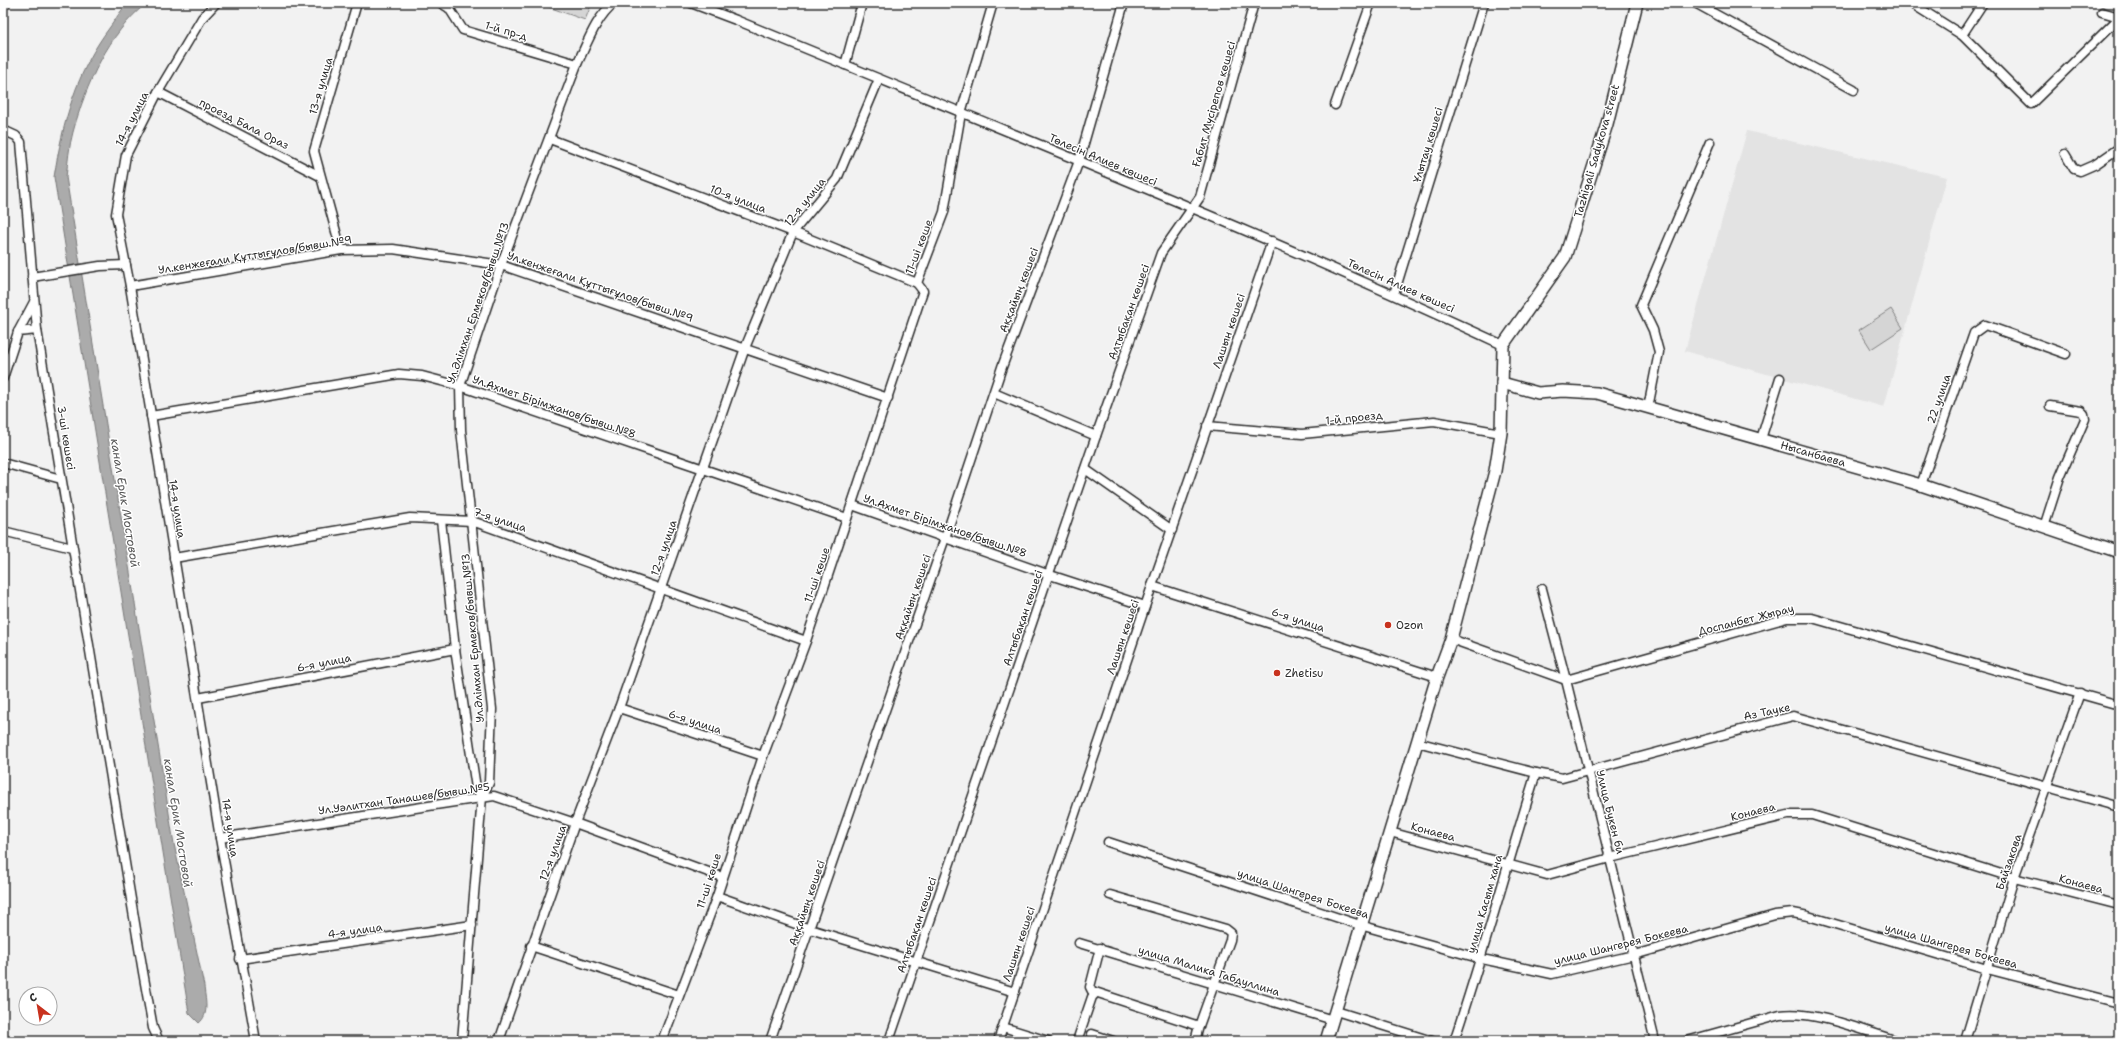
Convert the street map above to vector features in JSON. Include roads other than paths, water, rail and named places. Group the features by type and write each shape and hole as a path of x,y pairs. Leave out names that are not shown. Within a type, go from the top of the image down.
{"street":[{"name":"14-я улица","path":"216,3 202,18 158,92 126,155 116,214 130,286 240,958 256,1041"},
{"name":"13-я улица","path":"341,250 314,151 357,3"},
{"name":"1-й пр-д","path":"441,3 450,8 462,30 577,64"},
{"name":"Ул.Әлімхан Ермеков/бывш.№13","path":"462,1041 482,797 489,783 492,709 461,430 460,386 501,265 550,139 577,64 592,33 607,8 614,3"},
{"name":"Төлесін Алиев көшесі","path":"691,3 961,112 1190,209 1272,241 1394,294 1503,345"},
{"path":"845,65 862,3"},
{"name":"11-ші көше","path":"662,1041 717,896 722,877 764,756 806,641 923,291 917,283 944,212 961,112 993,3"},
{"name":"Аққайың көшесі","path":"770,1041 945,538 1002,367 1079,161 1124,3"},
{"name":"Ғабит Мүсірепов көшесi","path":"1190,209 1200,197 1254,3"},
{"path":"1334,105 1371,3"},
{"name":"Ұлытау көшесi","path":"1394,294 1484,3"},
{"name":"Tazhigali Sadykova street","path":"1503,345 1565,257 1607,124 1637,3"},
{"path":"1695,3 1854,90"},
{"path":"1912,3 1962,35 2031,104 2119,17 2102,12"},
{"path":"1962,35 1983,3"},
{"name":"12-я улица","path":"499,1041 575,823 619,708 745,348 792,232 838,179 880,79"},
{"name":"проезд Бала Ораз","path":"158,92 320,176"},
{"name":"3-ші көшесі","path":"3,130 16,136 21,142 37,330 142,972 153,1028 159,1041"},
{"name":"10-я улица","path":"550,139 792,232 917,283"},
{"path":"1648,408 1659,352 1653,330 1641,305 1710,142"},
{"path":"2065,154 2074,169 2080,171 2096,164 2119,148"},
{"name":"Алтыбақан көшесі","path":"889,1041 1050,575 1096,436 1161,253 1190,209"},
{"name":"Лашын көшесі","path":"998,1041 1145,606 1272,241"},
{"name":"Ул.кенжеғали Құттығұлов/бывш.№9","path":"130,286 341,250 393,249 501,265 888,398"},
{"path":"32,277 100,266 126,265"},
{"path":"3,378 18,332 34,301"},
{"name":"22 улица","path":"1921,484 1974,333 1985,325 2066,354"},
{"path":"18,332 37,330"},
{"path":"1326,1041 1436,677 1451,639 1495,471 1501,433 1503,345"},
{"name":"Ул.Ахмет Бірімжанов/бывш.№8","path":"151,416 399,374 422,376 460,386 848,518"},
{"path":"1761,439 1780,378"},
{"name":"Нысанбаева","path":"1502,383 1538,393 1563,391 1597,393 1921,484 2119,552"},
{"path":"994,393 1096,436"},
{"path":"2044,527 2060,477 2085,419 2084,414 2081,411 2050,406"},
{"name":"1-й проезд","path":"1207,426 1302,434 1434,421 1501,433"},
{"path":"3,463 61,479"},
{"path":"1085,469 1172,530"},
{"name":"Ул.Ахмет Бірімжанов/бывш.№8","path":"852,505 1050,575 1145,606"},
{"name":"7-я улица","path":"174,558 410,518 472,521 806,641"},
{"name":"Ул.Әлімхан Ермеков/бывш.№13","path":"441,520 455,649 476,788 482,797"},
{"path":"3,531 72,548"},
{"name":"6-я улица","path":"1152,586 1186,595 1436,677"},
{"name":"Улица Букен би","path":"1542,589 1589,771 1655,1041"},
{"name":"Доспанбет Жырау","path":"1566,680 1787,618 1800,617 1812,618 2119,705"},
{"path":"1451,639 1566,680"},
{"name":"6-я улица","path":"198,698 455,649"},
{"name":"Байзакова","path":"1965,1041 2014,878 2048,787 2080,693"},
{"name":"6-я улица","path":"619,708 764,756"},
{"name":"Аз Тауке","path":"1417,742 1536,773 1562,778 1793,716 2119,807"},
{"name":"улица Касым хана","path":"1454,1041 1482,959 1508,864 1536,773"},
{"name":"Ул.Уәлитхан Танашев/бывш.№5","path":"220,838 494,796 575,823 722,877"},
{"name":"Конаева","path":"1390,832 1508,864 1542,875 1547,875 1610,858 1798,813 1812,814 2014,878 2119,905"},
{"name":"улица Шангерея Бокеева","path":"1108,842 1360,925 1482,959 1557,974 1634,955 1775,915 1793,914 1808,916 1987,969 2119,1003"},
{"path":"1110,895 1226,929 1231,933 1230,940 1195,1041"},
{"path":"717,896 810,929 1015,992"},
{"name":"4-я улица","path":"240,958 472,925"},
{"name":"улица Малика Габдуллина","path":"1080,942 1214,984 1432,1041"},
{"path":"531,946 679,995"},
{"path":"1100,948 1090,987 1096,993 1199,1026"},
{"path":"1077,1041 1092,997 1096,993"},
{"path":"1687,1041 1780,1015 1795,1013 1810,1015 1898,1041"},
{"path":"1003,1027 1048,1041"},
{"path":"1092,1034 1113,1041"}],"place":[{"name":"Ozon","path":"1388,625"},
{"name":"Zhetisu","path":"1277,673"}],"water label":[{"name":"канал Ерик Мостовой","path":"125,503"},
{"name":"канал Ерик Мостовой","path":"178,823"}]}
